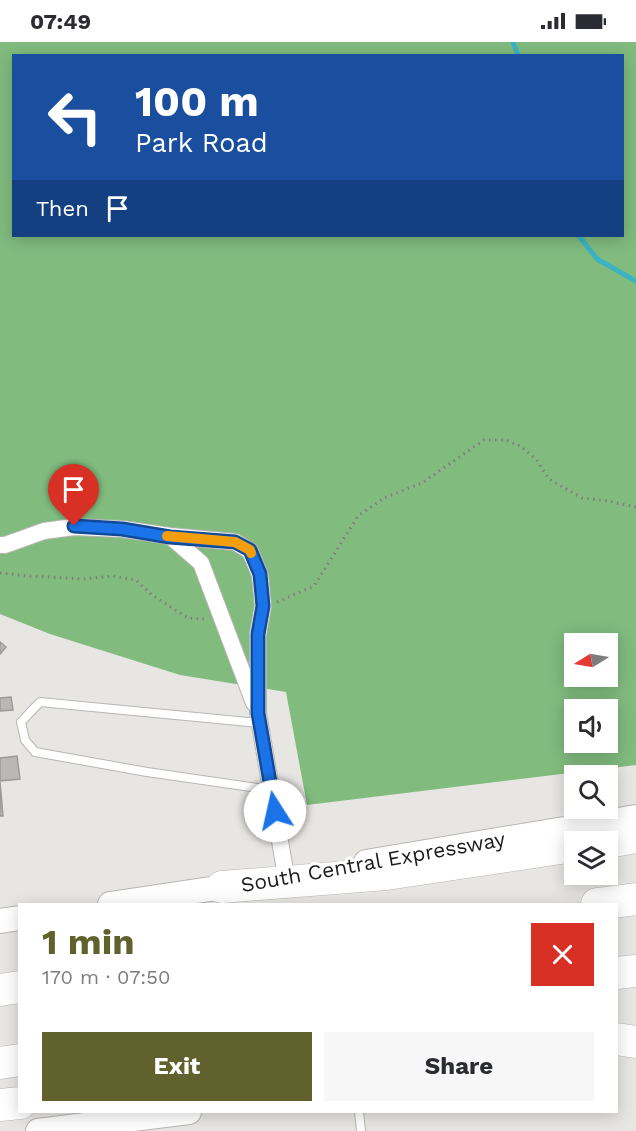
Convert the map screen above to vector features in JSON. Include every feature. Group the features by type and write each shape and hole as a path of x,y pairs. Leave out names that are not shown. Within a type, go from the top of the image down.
{"highway":[{"path":"618,840 636,837"},
{"path":"222,887 386,874 564,847"},
{"path":"605,903 636,899"},
{"path":"618,973 636,970"},
{"path":"0,990 18,987"},
{"path":"618,1039 636,1042"},
{"path":"0,1063 18,1060"},
{"path":"0,1105 18,1103"}],"main road":[{"name":"South Central Expressway","path":"117,903 636,817"},
{"path":"0,921 18,918"},
{"path":"618,1051 636,1048"},
{"path":"38,1131 181,1113"}],"street":[{"path":"0,545 44,531 74,526 235,542 250,550 260,574 263,606 258,634 258,718"},
{"path":"170,537 201,563 258,718 286,876"}],"lane":[{"path":"258,718 40,702 21,722 25,740 36,752 147,772 272,790"},
{"path":"359,1113 361,1131"}],"path":[{"path":"263,606 282,601 314,586 358,516 384,498 422,483 484,440 506,440 520,446 536,459 549,479 582,498 636,507"},
{"path":"0,573 83,579 113,576 136,580 152,595 188,618 206,619 221,616"}],"green space":[{"path":"0,42 636,42 636,765 618,767 618,765 564,765 564,774 307,805 286,692 180,675 50,634 0,614"}],"building":[{"path":"0,642 6,647 0,654"},
{"path":"11,697 13,710 0,711 0,698"},
{"path":"17,756 20,779 0,781 0,758"},
{"path":"0,782 3,816 0,816"}],"waterway":[{"path":"513,42 517,54"},
{"path":"580,237 597,259 636,281"}],"slow traffic":[{"path":"167,536 235,542 250,550 251,553"}],"route":[{"path":"74,526 235,542 250,550 260,574 263,606 258,634 258,713 275,811"}]}
